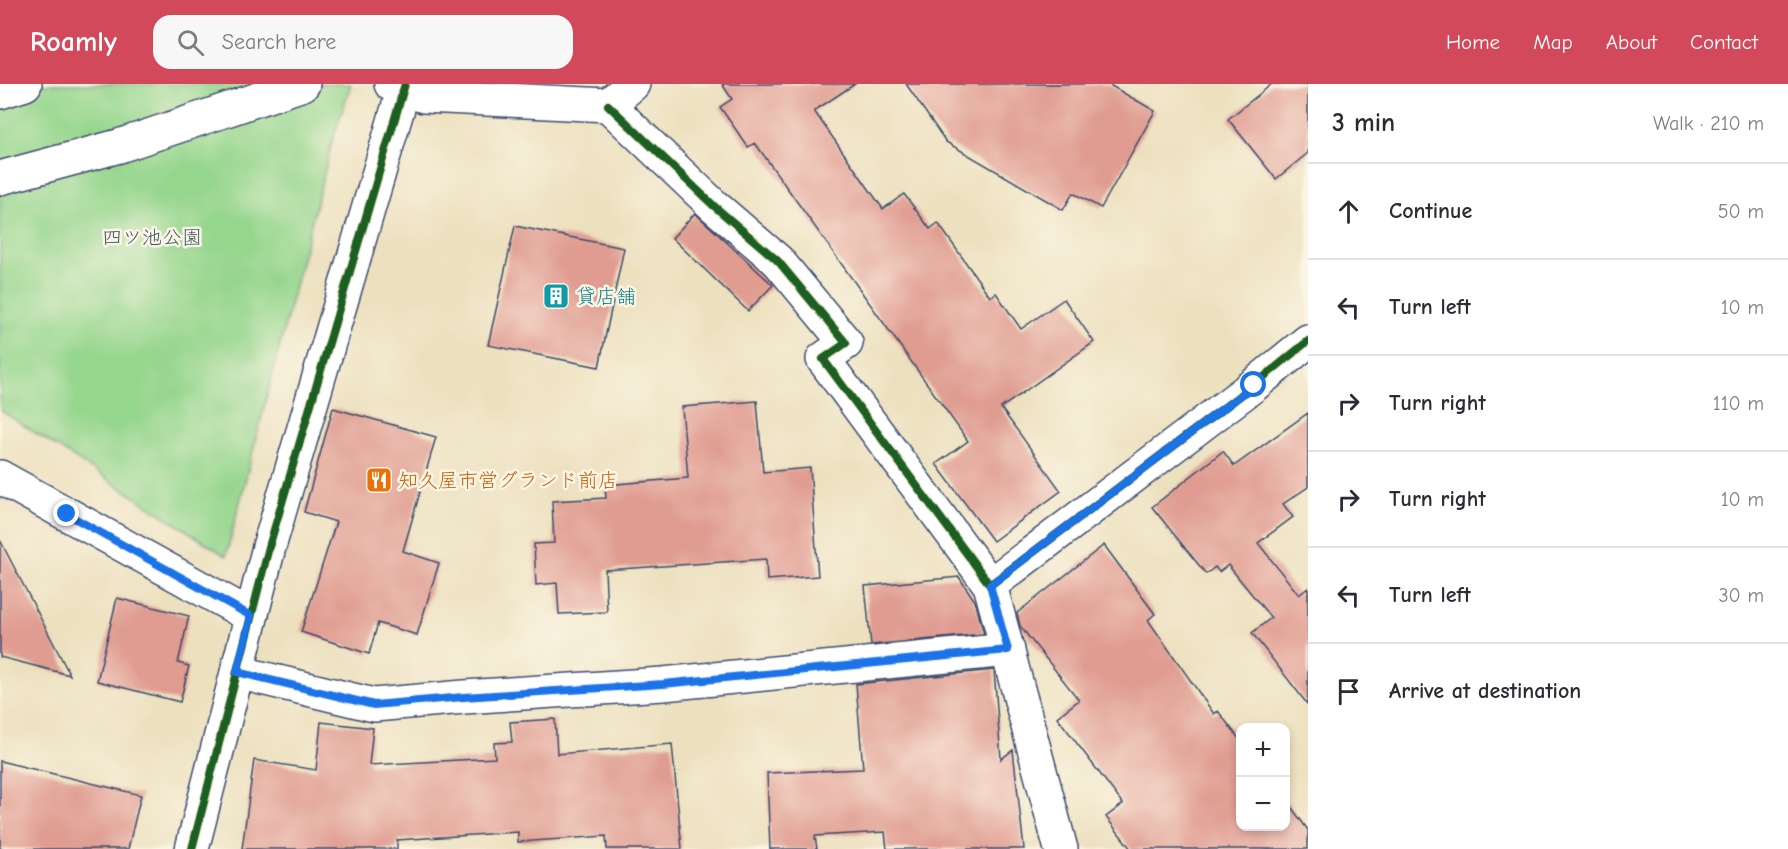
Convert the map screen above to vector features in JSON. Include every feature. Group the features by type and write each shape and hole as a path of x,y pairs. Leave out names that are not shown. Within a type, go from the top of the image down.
{"street":[{"path":"0,92 25,84"},
{"path":"0,178 119,146 303,84"},
{"path":"192,849 276,524 400,85 424,96 621,94 714,206 778,261 846,343 823,360 990,585 1060,849"},
{"path":"990,585 1236,399 1308,341"},
{"path":"0,477 251,616"},
{"path":"237,672 374,705 663,684 1008,650"}],"green space":[{"name":"四ツ池公園","path":"0,84 351,84 332,142 226,556 0,410"}],"building":[{"path":"722,84 855,84 814,111 883,209 904,194 930,229 938,223 990,297 996,293 1021,329 1064,299 1094,342 1001,408 1061,491 993,541 936,464 968,441 755,143 748,147 720,107 732,99"},
{"path":"906,84 1108,84 1155,111 1101,208 1073,193 1063,210 946,142"},
{"path":"1272,84 1308,84 1308,153 1276,179 1228,119"},
{"path":"695,213 773,285 748,311 672,238"},
{"name":"貸店舗","path":"515,226 624,248 599,367 488,345"},
{"path":"757,401 763,472 810,468 818,576 767,580 766,559 605,570 607,612 559,614 557,583 536,585 534,544 554,543 552,501 606,498 605,485 688,478 682,407"},
{"path":"333,408 436,437 403,551 439,563 417,635 378,623 369,654 301,632 336,522 304,512"},
{"path":"1308,413 1308,487 1283,504 1293,517 1258,543 1299,595 1308,588 1308,705 1252,633 1271,618 1228,565 1219,572 1215,567 1206,574 1152,507 1223,451 1234,466"},
{"path":"0,540 70,675 0,657"},
{"path":"1104,545 1155,614 1148,620 1214,714 1218,711 1236,735 1236,831 1290,831 1290,805 1308,830 1308,849 1131,849 1106,817 1123,804 1057,717 1079,700 1020,626 1017,613"},
{"path":"959,577 975,601 984,634 871,645 865,586"},
{"path":"117,598 189,616 178,663 189,666 180,702 97,681"},
{"path":"994,670 1001,759 1013,750 1024,849 887,849 885,832 815,836 817,849 770,849 767,773 863,769 856,684"},
{"path":"555,719 557,754 672,744 682,849 607,849 606,836 518,842 518,832 397,840 397,849 242,849 254,760 316,770 321,722 373,728 369,765 495,758 494,743 512,742 510,722"},
{"path":"0,761 141,795 128,849 0,849"}],"cycle path":[{"path":"192,849 269,547 405,84"},
{"path":"608,105 714,206 778,261 846,343 823,359 990,585 1254,385 1308,341"}],"place":[{"name":"貸店舗","path":"556,296"},
{"name":"知久屋市営グランド前店","path":"379,480"}],"route":[{"path":"67,514 251,616 237,672 374,705 663,684 1008,650 990,585 1254,385"}]}
